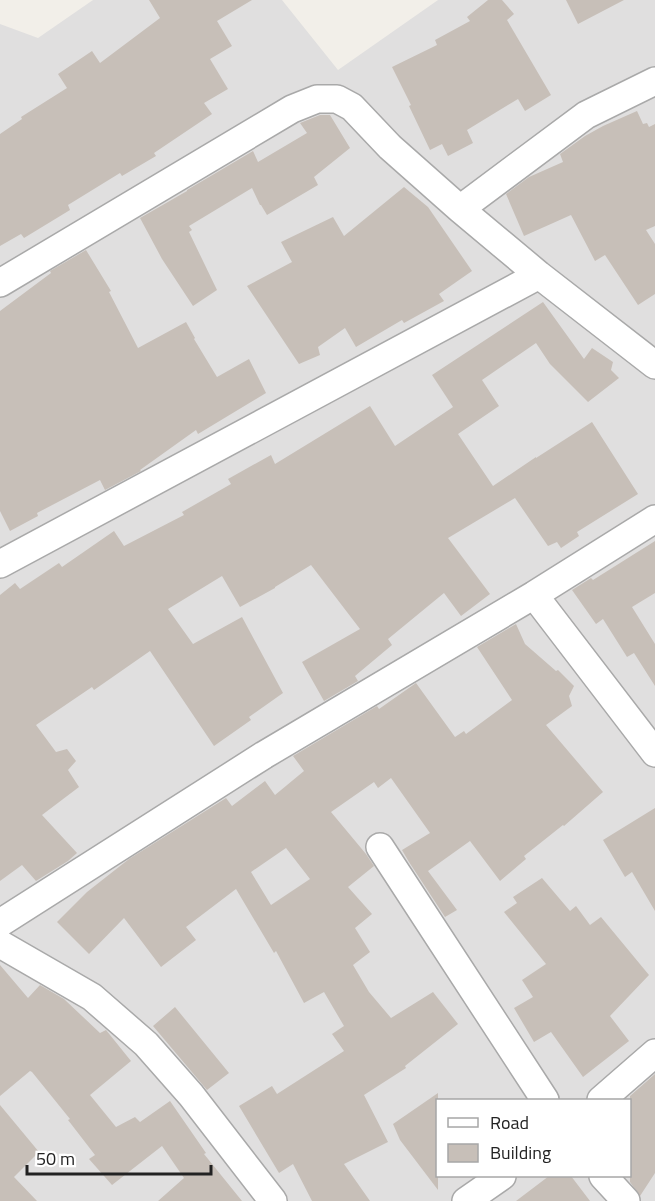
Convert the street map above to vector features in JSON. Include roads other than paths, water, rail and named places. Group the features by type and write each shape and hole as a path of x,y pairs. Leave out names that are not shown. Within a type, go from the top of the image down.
{"street":[{"path":"460,209 586,115 655,81"},
{"path":"0,283 292,109 317,99 337,99 352,107 390,147 460,209 539,275 655,365"},
{"path":"0,564 539,275"},
{"path":"0,923 264,755 534,595 655,519"},
{"path":"534,595 655,753"},
{"path":"380,847 544,1099"},
{"path":"0,944 92,998 146,1044 191,1095 273,1201"},
{"path":"603,1099 655,1053"},
{"path":"466,1201 501,1177"},
{"path":"604,1177 626,1201"}]}
